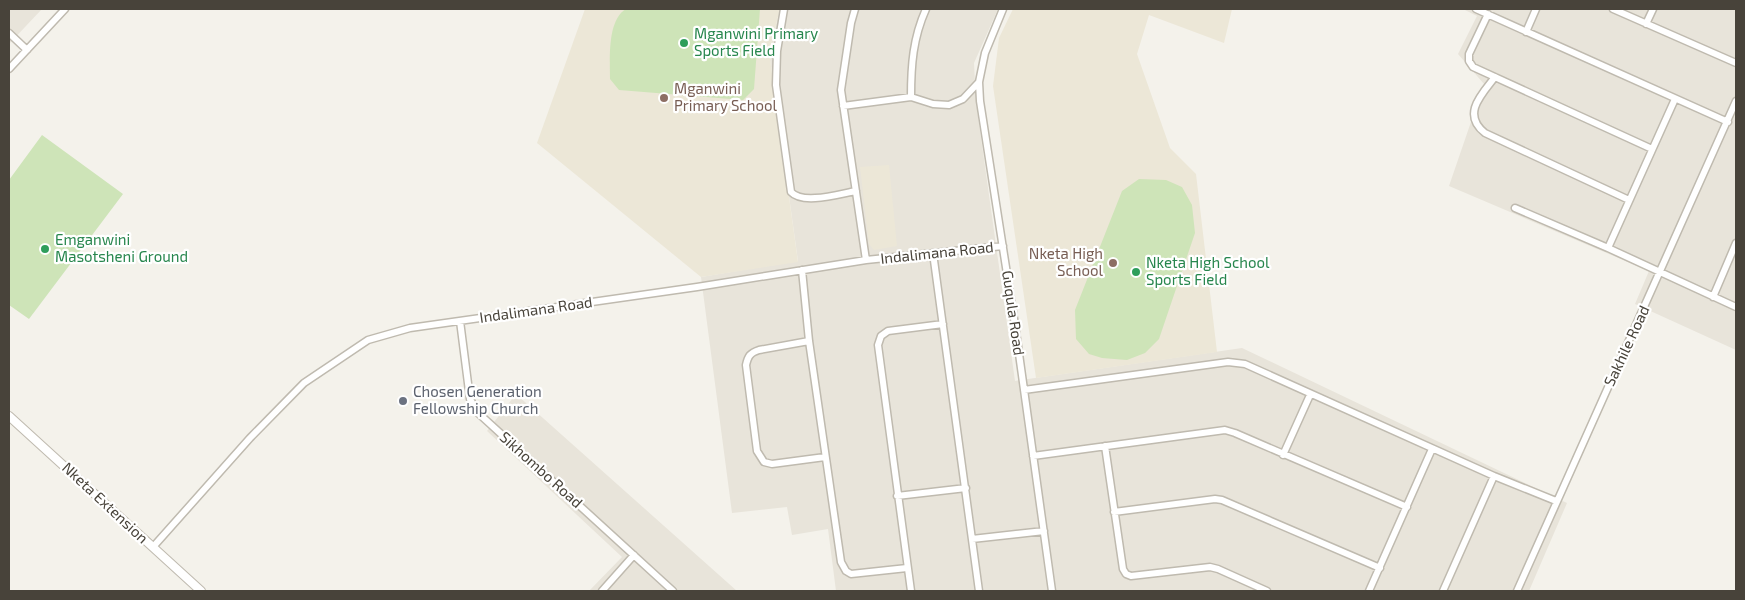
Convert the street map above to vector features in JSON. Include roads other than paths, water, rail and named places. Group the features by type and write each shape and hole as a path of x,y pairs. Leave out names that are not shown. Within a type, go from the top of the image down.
{"street":[{"path":"9,69 65,9"},
{"path":"784,9 778,51 776,85 791,192 794,196 805,199 856,192"},
{"path":"855,9 842,80 843,106 866,260"},
{"path":"911,97 913,52 917,31 926,9"},
{"name":"Guqula Road","path":"1003,9 985,53 979,82 983,122 1003,246 1052,591"},
{"path":"1476,9 1728,122"},
{"path":"1526,32 1536,9"},
{"path":"1614,9 1736,63"},
{"path":"1646,24 1653,9"},
{"path":"1488,14 1468,57 1473,67 1652,149"},
{"path":"9,33 27,50"},
{"path":"1495,77 1475,105 1474,119 1484,133 1629,200"},
{"path":"843,106 911,97 933,104 949,105 963,99 979,82"},
{"path":"1608,248 1676,99"},
{"name":"Sakhile Road","path":"1517,591 1736,101"},
{"path":"1515,208 1608,248 1736,308"},
{"path":"1713,297 1736,243"},
{"name":"Indalimana Road","path":"153,547 278,407 304,382 368,340 410,328 866,260 1003,246"},
{"path":"933,253 979,591"},
{"path":"802,270 809,341 841,562 846,571 851,574 907,568"},
{"name":"Sikhombo Road","path":"460,321 466,374 473,405 485,419 673,591"},
{"path":"911,591 878,345 881,336 888,331 943,324"},
{"path":"809,341 759,350 753,352 747,358 746,365 757,451 762,460 768,464 825,457"},
{"path":"1024,390 1228,362 1245,364 1432,449 1556,501"},
{"path":"1283,455 1310,395"},
{"name":"Nketa Extension","path":"9,416 201,591"},
{"path":"1033,456 1225,430 1236,433 1283,455 1407,507"},
{"path":"1105,446 1123,570 1126,574 1131,576 1210,567 1267,591"},
{"path":"1369,591 1432,449"},
{"path":"1443,591 1494,476"},
{"path":"897,496 966,488"},
{"path":"1114,512 1215,499 1222,500 1380,568"},
{"path":"972,539 1044,531"},
{"path":"602,591 634,555"}],"place":[{"name":"Mganwini Primary Sports Field","path":"684,43"},
{"name":"Mganwini Primary School","path":"664,98"},
{"name":"Emganwini Masotsheni Ground","path":"45,249"},
{"name":"Nketa High School","path":"1113,263"},
{"name":"Nketa High School Sports Field","path":"1136,272"},
{"name":"Chosen Generation Fellowship Church","path":"403,401"}]}
